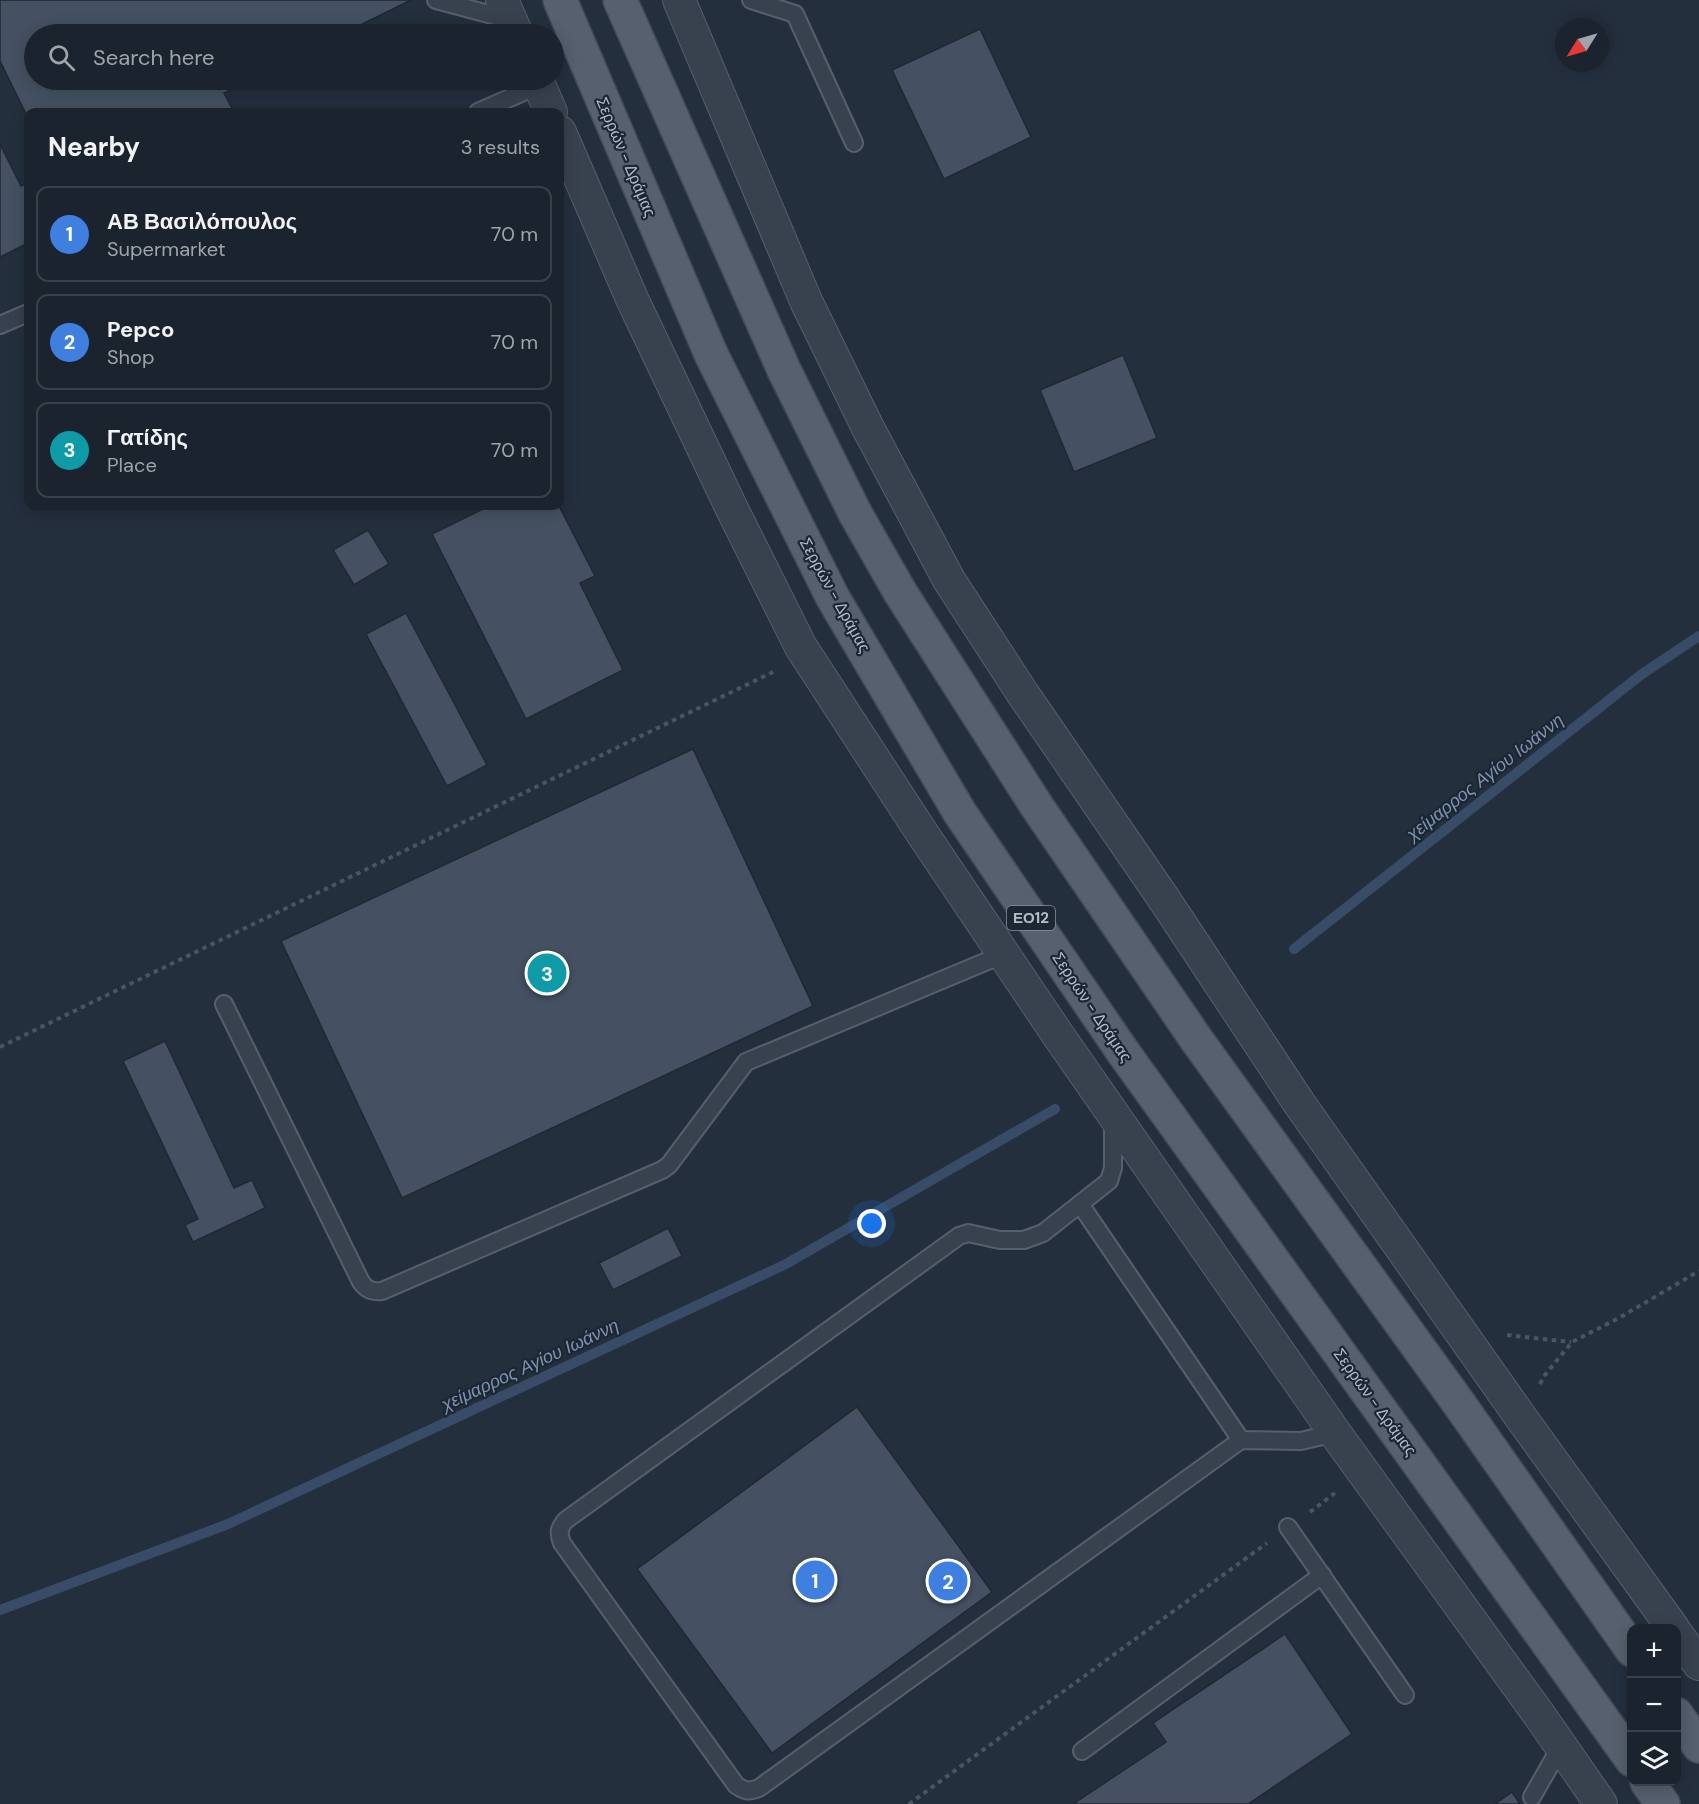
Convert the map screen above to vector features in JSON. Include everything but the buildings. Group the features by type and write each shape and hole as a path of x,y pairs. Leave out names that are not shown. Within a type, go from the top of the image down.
{"main road":[{"name":"Σερρών - Δράμας","path":"560,0 711,354 833,598 960,813 1123,1052 1627,1753"},
{"path":"620,0 784,370 855,513 900,592 1036,805 1190,1030 1627,1643"},
{"path":"1681,1720 1699,1746"},
{"path":"1650,1786 1663,1804"}],"street":[{"path":"679,0 806,301 867,426 949,580 1023,694 1164,899 1299,1103 1669,1624"},
{"path":"564,141 633,301 720,485 801,647 922,833 1113,1115 1335,1433 1601,1804"},
{"path":"1681,1639 1699,1664"}],"lane":[{"path":"436,0 510,18"},
{"path":"751,0 795,14 854,143"},
{"path":"491,108 542,92"},
{"path":"0,325 24,315"},
{"path":"224,1004 361,1282 366,1289 375,1292 663,1170 746,1062 1004,954"},
{"path":"1113,1115 1113,1168 1108,1181 1043,1233 1024,1240 1000,1240 968,1233 959,1236 566,1520 560,1527 559,1535 562,1543 736,1785 742,1790 751,1791 759,1788 1241,1440 1301,1441 1335,1433"},
{"path":"1080,1204 1241,1440"},
{"path":"1288,1527 1405,1695"},
{"path":"1082,1751 1322,1575"},
{"path":"1532,1797 1561,1746"}],"path":[{"path":"0,1047 808,655"},
{"path":"1522,1419 1544,1376 1572,1342 1619,1318 1699,1271"},
{"path":"1462,1332 1572,1342"},
{"path":"909,1804 1365,1472"}],"waterway":[{"name":"χείμαρρος Αγίου Ιωάννη","path":"1294,949 1642,674 1699,636"},
{"name":"χείμαρρος Αγίου Ιωάννη","path":"0,1610 228,1524 786,1264 1055,1109"}],"place":[{"name":"Γατίδης","path":"547,973"},
{"name":"ΑΒ Βασιλόπουλος","path":"815,1580"},
{"name":"Pepco","path":"948,1581"}]}
